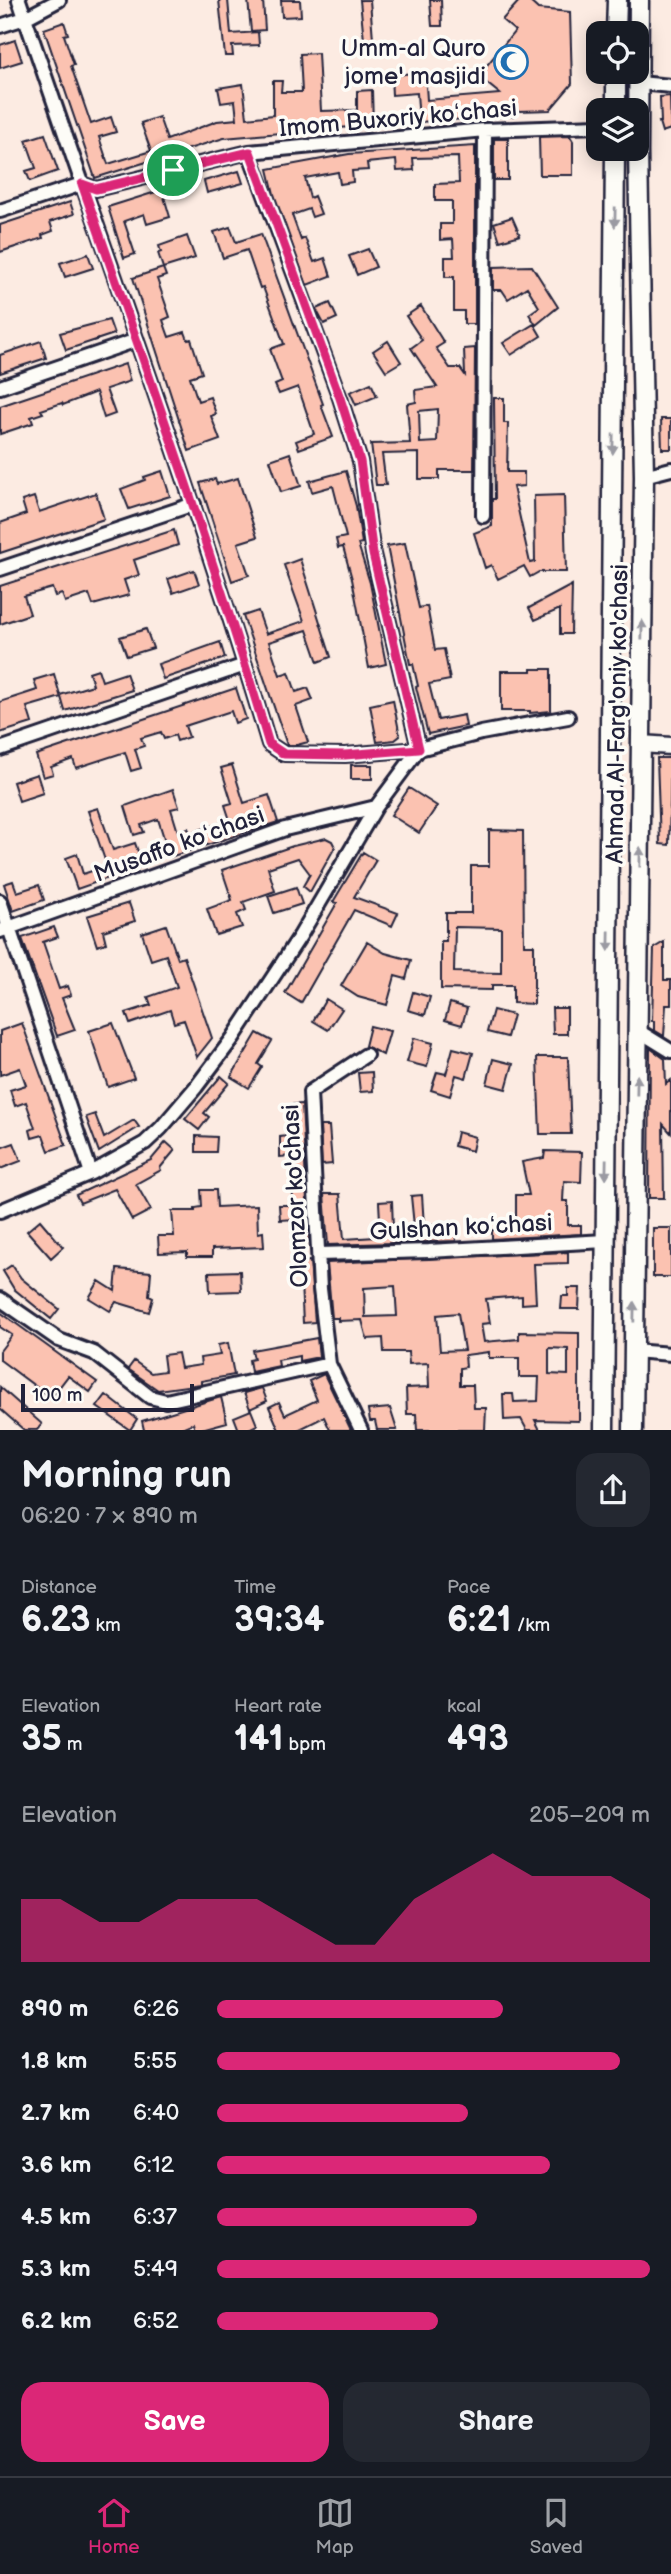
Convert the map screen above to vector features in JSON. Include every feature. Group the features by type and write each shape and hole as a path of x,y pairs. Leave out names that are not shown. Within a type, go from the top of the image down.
{"highway":[{"path":"616,21 617,0"},
{"name":"Ahmad Al-Farg'oniy ko'chasi","path":"639,0 639,21"},
{"name":"Ahmad Al-Farg'oniy ko'chasi","path":"633,1430 644,476 639,84"},
{"name":"Ahmad Al-Farg'oniy ko'chasi","path":"604,1430 615,161"},
{"path":"611,747 641,744"}],"main road":[{"path":"641,744 671,746"}],"street":[{"path":"19,0 194,504 269,744 284,754 345,755 419,749 481,733 568,718"},
{"path":"0,26 25,18 60,0"},
{"path":"649,84 671,86"},
{"name":"Imom Buxoriy koʻchasi","path":"0,211 82,184 96,189 250,152 485,131 586,127"},
{"path":"483,516 485,131"},
{"path":"0,1211 91,1173 145,1143 196,1087 233,1038 300,936 376,807 419,749 373,554 360,461 340,398 250,152"},
{"path":"0,387 137,340"},
{"path":"644,476 671,469"},
{"path":"0,569 194,504"},
{"path":"0,749 245,665"},
{"name":"Musaffo koʻchasi","path":"5,929 285,829 376,807"},
{"path":"0,901 5,929 91,1173"},
{"path":"638,1030 671,1051"},
{"name":"Olomzor ko'chasi","path":"361,1430 329,1364 320,1289 310,1092 366,1055"},
{"name":"Gulshan koʻchasi","path":"319,1254 605,1241"},
{"path":"0,1299 59,1340 94,1353 150,1397 166,1401 329,1364"},
{"path":"633,1351 671,1354"}],"building":[{"path":"219,0 228,0 231,34 258,32 259,45 232,46 233,56 225,56"},
{"path":"248,0 263,0 265,30 251,31"},
{"path":"281,0 300,0 301,16 282,17"},
{"path":"360,0 370,0 373,39 364,40"},
{"path":"430,0 441,0 442,26 432,26"},
{"path":"520,0 528,0 538,9 570,12 572,84 550,110 519,111 514,116 419,122 417,93 392,95 391,76 425,71 427,100 500,94 478,76 515,31 502,20"},
{"path":"64,22 68,34 64,35 74,65 71,66 91,124 111,117 116,132 99,137 108,164 151,151 141,123 159,117 167,140 217,121 237,119 235,101 221,103 218,88 243,84 247,118 273,115 273,81 282,81 281,92 302,92 300,54 318,53 321,111 357,110 357,91 372,90 373,125 224,138 95,178 44,29"},
{"path":"15,40 22,61 0,68 0,45"},
{"path":"670,96 671,129 662,132 659,122 660,97"},
{"path":"45,134 58,171 30,181 26,171 36,168 26,140"},
{"path":"570,136 573,141 573,175 540,175 539,137"},
{"path":"494,139 508,139 508,180 494,180"},
{"path":"475,146 475,324 464,324 464,311 454,311 454,277 445,277 445,257 454,257 453,239 440,240 440,224 452,224 452,201 435,201 435,184 459,183 458,157 413,158 414,170 397,171 396,160 367,163 368,170 352,171 353,182 340,184 338,172 305,178 310,198 314,196 321,214 312,217 309,209 292,215 301,240 305,238 314,262 325,258 331,276 307,285 274,194 268,169 349,154"},
{"path":"239,171 243,183 207,193 204,181"},
{"path":"162,190 170,217 147,224 144,214 124,221 135,254 124,258 108,207"},
{"path":"70,202 74,214 50,222 53,231 42,235 43,238 0,252 0,225"},
{"path":"512,217 520,235 500,241 494,223"},
{"path":"230,227 236,242 261,234 333,437 299,449 296,441 314,434 298,387 279,394 275,385 282,382 270,349 284,344 247,250 223,258 214,232"},
{"path":"187,236 195,258 163,268 158,253 161,252 159,246"},
{"path":"368,249 376,267 357,275 349,256"},
{"path":"88,254 93,268 65,277 60,263"},
{"path":"532,266 558,307 536,325 529,314 539,307 527,287 508,299 502,290 493,290 493,267"},
{"path":"163,268 166,276 157,279 170,317 163,320 169,337 185,332 188,340 191,339 202,373 190,377 198,401 210,397 216,414 211,416 220,440 189,451 133,278"},
{"path":"330,303 337,318 324,324 316,309"},
{"path":"421,306 444,343 436,348 450,368 460,368 465,375 464,349 475,348 474,470 439,470 439,479 419,479 419,453 382,454 386,485 376,485 371,444 410,443 407,404 416,402 415,390 437,387 411,348 422,340 406,316","holes":["438,409 437,442 420,443 419,411"]},
{"path":"109,320 114,334 66,350 60,333"},
{"path":"534,324 541,336 511,355 503,343"},
{"path":"41,341 46,358 0,373 0,355"},
{"path":"388,341 401,362 386,371 373,351"},
{"path":"125,364 130,381 106,389 115,414 104,418 96,392 41,410 43,413 31,417 33,423 0,434 0,406"},
{"path":"371,383 377,396 356,405 350,392"},
{"path":"494,398 504,398 504,423 508,423 507,472 524,472 524,486 513,487 530,563 535,562 534,496 564,495 566,572 539,572 530,577 524,566 498,579 491,565 485,568 474,533 492,526 492,499 495,499"},
{"path":"661,419 671,419 671,449 662,449"},
{"path":"290,453 301,486 281,492 270,460"},
{"path":"162,471 170,496 129,509 121,489"},
{"path":"346,471 356,506 362,543 358,544 370,583 386,664 369,668 352,579 343,547 338,548 336,539 346,537 333,486 312,492 309,481"},
{"path":"238,478 257,537 238,543 249,575 232,581 200,483 215,479 217,484"},
{"path":"96,493 104,519 0,553 0,523 26,514 22,501 34,497 39,512"},
{"path":"174,530 178,545 134,560 139,575 124,580 129,595 93,605 89,594 65,602 62,594 55,596 52,588 24,596 30,614 0,624 0,586"},
{"path":"405,543 419,608 427,606 435,650 444,649 450,680 429,684 438,720 464,715 466,726 428,734 413,664 410,664 387,546"},
{"path":"300,559 331,657 318,662 307,630 269,642 280,675 289,672 296,692 308,688 313,700 296,706 308,742 287,745 243,616 258,611 266,634 304,621 284,565"},
{"path":"194,570 199,584 173,593 168,579"},
{"path":"572,585 571,634 560,634 560,609 535,620 529,608"},
{"path":"146,629 153,648 127,656 120,637"},
{"path":"220,642 225,658 163,679 158,664"},
{"path":"98,669 102,681 126,673 132,690 65,711 61,697 27,707 32,723 0,733 0,702 37,690 34,680 54,674 60,695 93,685 89,672"},
{"path":"551,669 551,711 501,711 501,671"},
{"path":"236,688 246,719 235,723 231,711 185,726 189,737 177,741 175,735 164,739 161,732 141,738 144,746 135,749 141,768 131,771 125,752 76,768 73,759 51,767 53,774 43,777 36,755"},
{"path":"393,700 400,736 395,740 377,742 370,705"},
{"path":"657,758 671,758 669,845 660,844"},
{"path":"232,765 244,803 269,795 278,822 170,857 158,819 141,825 144,832 134,835 125,806 173,789 179,807 171,809 178,832 188,828 190,833 230,820 225,805 232,803 221,768"},
{"path":"351,765 372,765 372,779 351,779"},
{"path":"37,774 43,793 19,801 13,782"},
{"path":"409,788 437,806 419,833 391,815"},
{"path":"98,808 113,850 135,843 143,866 77,889 66,858 77,854 83,874 107,866 88,811"},
{"path":"489,830 523,831 524,945 534,945 534,1004 513,1003 513,985 492,985 492,990 441,989 441,941 446,941 446,913 471,913 471,866 489,866","holes":["455,927 501,928 501,973 454,972"]},
{"path":"326,838 332,841 335,847 310,892 303,886 310,874 298,858 268,868 275,891 243,902 246,910 237,914 242,927 216,935 207,909 232,900 222,870"},
{"path":"363,852 376,860 354,897 398,913 392,926 354,910 301,1003 285,993"},
{"path":"13,881 17,892 39,885 44,900 13,911 4,884"},
{"path":"296,887 302,904 274,913 268,896"},
{"path":"129,903 135,921 103,931 106,943 97,946 87,916"},
{"path":"166,925 178,959 184,957 212,1038 197,1057 184,1020 174,1023 170,1010 130,1024 126,1013 151,1005 148,997 177,987 166,955 151,960 142,933"},
{"path":"54,927 58,937 43,942 59,989 68,986 71,995 62,998 75,1030 57,1036 22,938"},
{"path":"367,942 385,953 411,960 406,979 395,976 387,1005 358,997 341,986"},
{"path":"664,942 664,980 671,980 671,1005 666,1005 664,1036 654,1030 652,1021 654,948"},
{"path":"413,992 430,997 425,1015 408,1010"},
{"path":"326,999 342,1009 328,1030 313,1021"},
{"path":"450,1003 467,1008 462,1025 445,1020"},
{"path":"552,1008 567,1008 567,1034 553,1034"},
{"path":"493,1010 513,1015 507,1037 487,1032"},
{"path":"22,1023 66,1145 49,1151 43,1135 32,1138 30,1130 35,1128 26,1102 15,1106 10,1090 26,1085 20,1068 0,1075 0,1031"},
{"path":"113,1023 134,1078 108,1087 89,1031"},
{"path":"370,1026 390,1031 383,1055 365,1046"},
{"path":"257,1033 272,1041 258,1064 262,1067 249,1088 231,1077"},
{"path":"414,1038 433,1043 427,1067 407,1062"},
{"path":"453,1048 473,1053 466,1078 456,1075 450,1096 431,1090 437,1072 446,1074"},
{"path":"650,1048 665,1059 666,1084 671,1080 671,1133 663,1124 664,1198 649,1198"},
{"path":"537,1057 568,1057 571,1134 540,1134"},
{"path":"493,1059 513,1064 506,1089 487,1084"},
{"path":"372,1072 373,1091 360,1092 358,1073"},
{"path":"221,1076 229,1083 204,1113 209,1117 199,1130 185,1119"},
{"path":"302,1104 309,1241 297,1242 296,1219 280,1220 279,1205 293,1205 291,1156 280,1157 280,1137 288,1136 286,1105"},
{"path":"95,1114 104,1138 134,1120 139,1127 99,1152 86,1117"},
{"path":"320,1126 329,1126 332,1164 322,1165"},
{"path":"457,1132 475,1137 472,1151 454,1146"},
{"path":"196,1136 217,1137 216,1152 196,1152"},
{"path":"166,1142 175,1150 161,1170 136,1184 151,1210 132,1220 115,1189 80,1203 76,1195 151,1160"},
{"path":"14,1143 21,1161 0,1169 0,1148"},
{"path":"545,1151 582,1152 581,1182 564,1181 563,1201 568,1201 568,1225 581,1225 581,1234 492,1239 492,1230 516,1230 516,1195 529,1195 522,1162 544,1158"},
{"path":"201,1190 216,1190 217,1207 257,1205 258,1233 263,1232 264,1247 212,1249 212,1257 187,1257 187,1252 159,1253 158,1236 174,1236 172,1211 195,1211 195,1208 202,1207"},
{"path":"324,1194 340,1194 344,1239 376,1237 375,1221 380,1220 379,1202 392,1201 393,1228 414,1226 411,1196 422,1195 424,1226 454,1222 456,1241 328,1245"},
{"path":"40,1220 63,1247 51,1258 27,1231"},
{"path":"653,1228 671,1228 671,1277 653,1277"},
{"path":"568,1252 568,1263 534,1264 536,1303 522,1304 522,1296 486,1299 490,1323 481,1324 484,1342 519,1339 519,1332 579,1333 579,1421 535,1420 540,1430 527,1430 521,1419 504,1420 503,1394 513,1394 514,1402 538,1401 539,1377 519,1377 519,1358 489,1358 489,1352 465,1355 466,1367 460,1368 460,1385 473,1385 474,1408 486,1408 485,1430 417,1430 416,1414 407,1414 406,1388 429,1387 428,1363 409,1364 408,1352 384,1352 383,1338 367,1339 362,1320 338,1321 338,1318 332,1318 327,1263","holes":["395,1286 397,1316 365,1317 364,1288","458,1313 464,1350 440,1351 437,1315","549,1348 568,1349 568,1375 549,1374"]},
{"path":"310,1261 315,1322 303,1323 300,1262"},
{"path":"12,1265 21,1278 59,1309 51,1319 14,1289 3,1271"},
{"path":"117,1269 151,1272 149,1296 153,1298 149,1312 116,1302 110,1311 89,1298 99,1281 115,1291"},
{"path":"240,1271 241,1291 210,1292 209,1272"},
{"path":"568,1288 580,1288 579,1309 561,1309 562,1296 568,1296"},
{"path":"0,1312 97,1382 90,1392 68,1376 51,1398 0,1360 0,1351 12,1335 0,1327"},
{"path":"317,1338 319,1357 299,1361 299,1356 278,1360 279,1366 251,1372 249,1360 254,1359 252,1350"},
{"path":"228,1343 234,1375 201,1381 201,1384 158,1390 128,1369 134,1361 151,1373 165,1371 163,1355 178,1353 181,1368 201,1365 200,1358 220,1355 218,1345"},
{"path":"324,1374 351,1430 330,1430 324,1417 298,1430 279,1430 269,1407 279,1402 285,1415 317,1400 309,1381"},
{"path":"0,1387 42,1424 37,1430 24,1430 0,1409"},
{"path":"262,1388 267,1401 250,1409 244,1393"},
{"path":"106,1395 137,1419 130,1430 97,1407"},
{"path":"221,1397 227,1422 198,1430 195,1430 193,1423 177,1430 144,1430 142,1421"},
{"path":"390,1408 397,1430 377,1430 375,1421 370,1421 368,1410"},
{"path":"251,1410 257,1425 247,1430 239,1430 234,1417"}],"place":[{"name":"Umm-al Quro jome' masjidi","path":"511,62"}],"route":[{"path":"250,152 340,398 360,461 373,554 419,749 345,755 284,754 269,744 238,637 194,504 82,184 96,189 173,170 250,152"}]}
